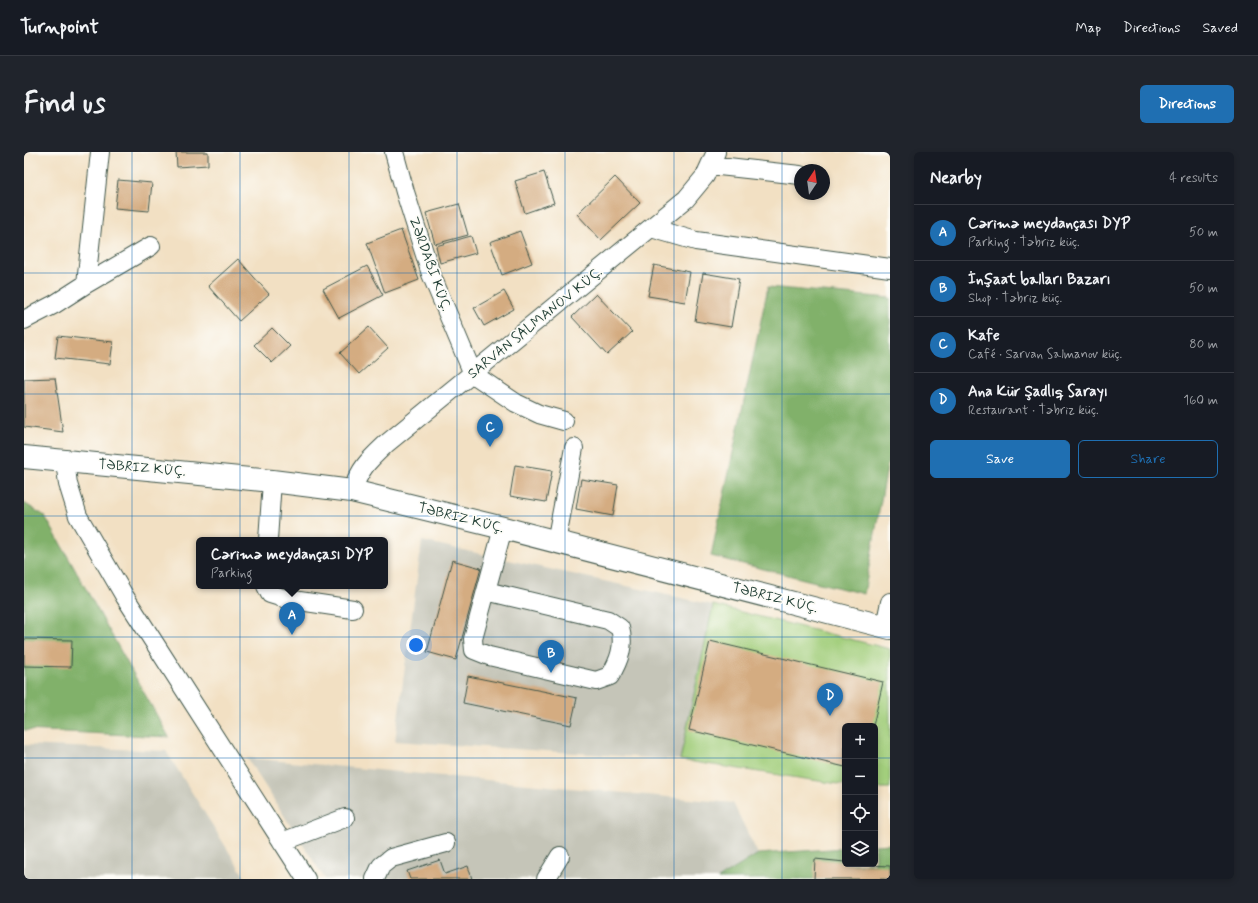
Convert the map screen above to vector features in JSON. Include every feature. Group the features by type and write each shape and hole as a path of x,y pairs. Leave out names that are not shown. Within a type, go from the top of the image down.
{"main road":[{"name":"TƏBRIZ KÜÇ.","path":"24,458 272,481 352,491 503,528 887,627"}],"street":[{"path":"86,284 100,152"},
{"name":"ZƏRDABI KÜÇ.","path":"394,152 431,274 473,374"},
{"path":"713,158 794,174"},
{"name":"SARVAN SALMANOV KÜÇ.","path":"352,491 358,475 368,460 686,199 705,176 713,158"},
{"path":"651,228 696,241 890,268"},
{"path":"24,320 55,304 151,246"},
{"path":"473,374 516,403 539,414 564,421"},
{"path":"556,542 574,448"},
{"path":"65,461 68,484 78,516 125,597 306,879"},
{"path":"268,537 272,481"},
{"path":"486,591 608,620 620,628 623,639 618,663 610,676 596,681 489,656 474,650 473,639 503,528"},
{"path":"268,589 270,594 286,599 353,609"},
{"path":"887,627 890,602"},
{"path":"282,842 345,818"},
{"path":"375,879 381,866 391,858 446,843"},
{"path":"546,879 560,856"}],"shaded area":[{"path":"422,541 713,605 680,760 395,741"},
{"path":"24,745 166,751 246,879 24,879"},
{"path":"247,758 733,803 758,854 718,879 325,879"}],"green space":[{"path":"768,287 890,298 890,451 864,594 711,556"},
{"path":"24,503 45,516 169,737 24,730"},
{"path":"713,605 890,649 890,788 878,788 878,723 842,723 842,785 680,760"},
{"path":"890,844 890,879 718,879 758,854 842,848 842,867 878,867 878,845"}],"building":[{"path":"176,152 208,152 208,165 177,167"},
{"path":"544,172 554,203 525,213 515,181"},
{"path":"615,177 640,203 601,240 577,214"},
{"path":"118,180 152,183 149,211 115,208"},
{"path":"459,204 468,235 435,244 426,213"},
{"path":"401,230 419,280 385,293 367,243"},
{"path":"520,231 532,263 502,275 490,242"},
{"path":"471,236 476,253 440,263 436,246"},
{"path":"238,259 269,294 239,321 208,286"},
{"path":"654,265 690,272 685,302 648,296"},
{"path":"367,266 383,295 339,318 323,289"},
{"path":"703,273 739,279 731,327 695,321"},
{"path":"504,291 514,309 484,326 474,308"},
{"path":"596,294 632,332 607,355 572,317"},
{"path":"369,327 388,348 359,374 340,353"},
{"path":"272,328 290,346 272,363 254,345"},
{"path":"58,336 113,342 110,364 55,358"},
{"path":"55,378 63,432 24,427 24,379"},
{"path":"515,465 552,471 546,502 510,496"},
{"path":"581,479 618,485 613,516 576,509"},
{"path":"452,560 481,568 456,660 427,652"},
{"path":"24,639 72,640 71,667 24,666"},
{"path":"710,641 883,682 874,723 842,723 842,766 689,730"},
{"path":"468,676 577,698 571,725 463,703"},
{"path":"815,859 842,862 842,867 890,866 890,879 814,879"},
{"path":"440,860 445,874 468,866 472,879 410,879 407,871"}],"place":[{"name":"Kafe","path":"490,447"},
{"name":"Cərimə meydançası DYP","path":"292,635"},
{"name":"İnşaat balları Bazarı","path":"551,673"},
{"name":"Ana Kür Şadlıq Sarayı","path":"830,716"}]}
